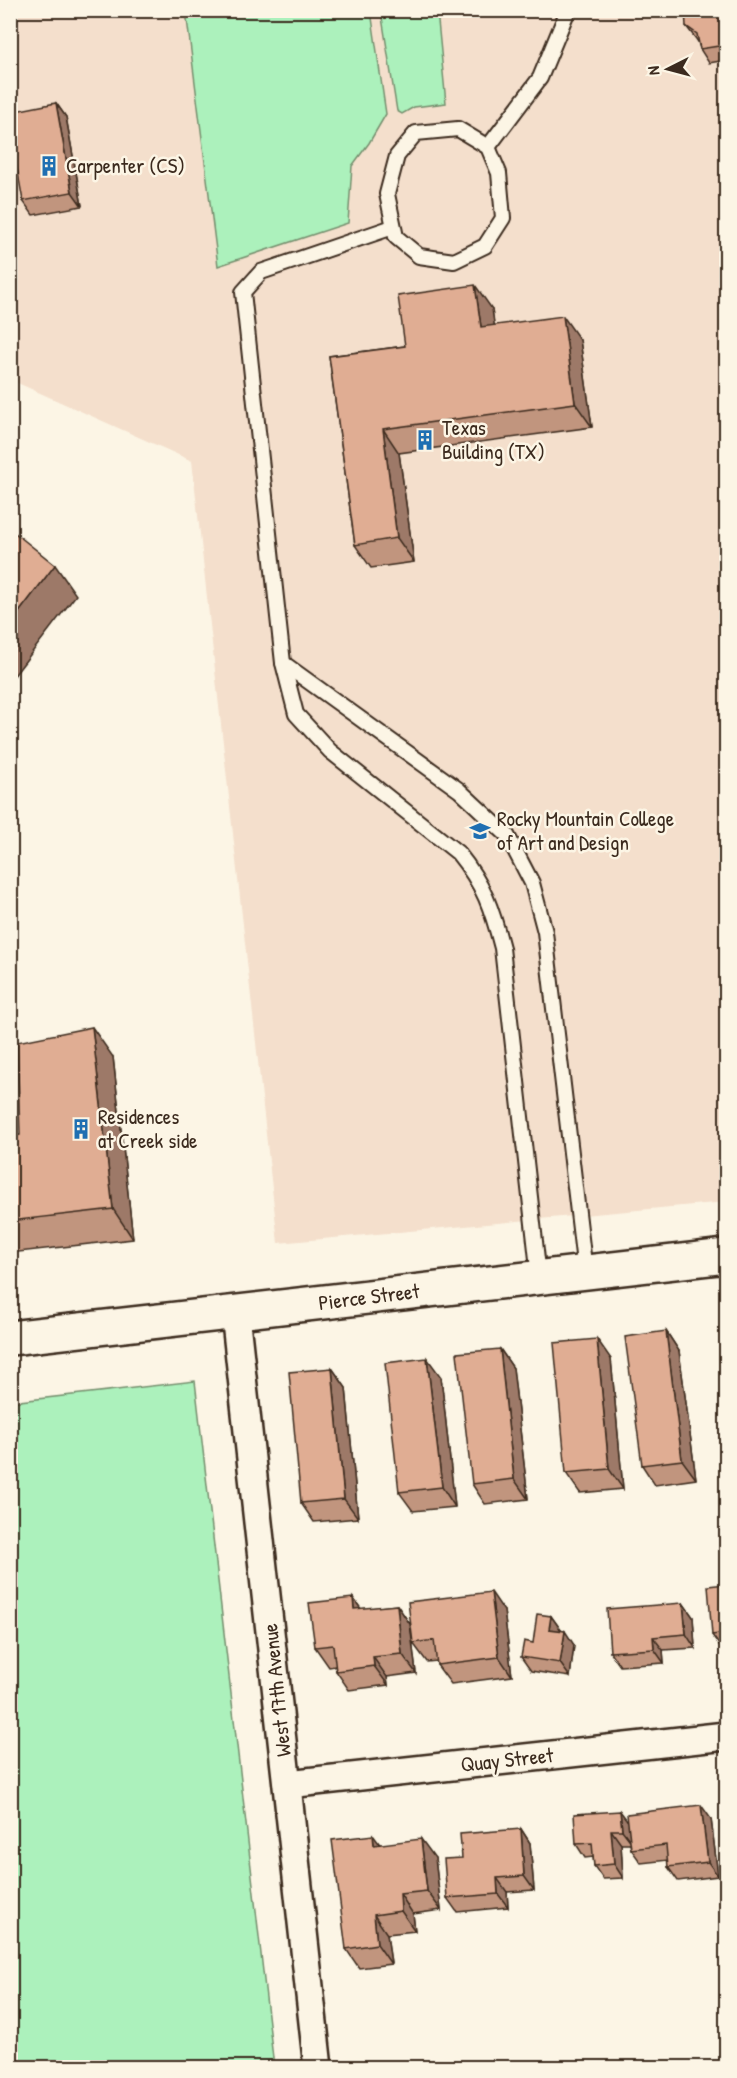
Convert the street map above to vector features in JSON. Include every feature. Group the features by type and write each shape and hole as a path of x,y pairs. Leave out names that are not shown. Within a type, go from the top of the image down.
{"street":[{"name":"Pierce Street","path":"10,1338 726,1256"},
{"name":"West 17th Avenue","path":"235,1313 318,2067"},
{"name":"Quay Street","path":"288,1784 726,1736"}],"lane":[{"path":"488,147 540,78 568,10"},
{"path":"458,129 488,147 499,173 503,218 485,246 454,261 419,256 396,237 393,227 387,194 397,156 416,133 458,129"},
{"path":"393,227 261,272 243,292 283,663 296,714 330,751 458,853 475,874 491,908 502,948 540,1277"},
{"path":"283,663 459,790 507,835 532,883 545,932 585,1272"}],"shaded area":[{"name":"Rocky Mountain College of Art and Design","path":"11,11 726,11 726,1202 278,1243 192,461 11,380"}],"green space":[{"path":"186,11 371,11 386,114 352,166 348,223 218,266"},
{"path":"381,11 437,11 446,103 414,107 402,114 397,111"},
{"path":"195,1381 274,2067 11,2067 11,1402"}],"building":[{"path":"685,10 726,10 725,45 700,49 697,34 686,26"},
{"name":"Carpenter (CS)","path":"56,103 72,192 23,201 10,130 10,112"},
{"name":"Texas Building (TX)","path":"475,285 481,327 563,316 575,403 383,429 397,538 355,545 329,356 405,346 398,296"},
{"path":"10,529 55,565 10,624"},
{"name":"Residences at Creek side","path":"92,1027 113,1209 10,1221 10,1136 20,1135 17,1042"},
{"path":"666,1331 682,1460 642,1465 625,1337"},
{"path":"597,1339 609,1469 566,1473 554,1343"},
{"path":"500,1349 514,1479 472,1484 457,1353"},
{"path":"427,1358 442,1487 399,1492 385,1363"},
{"path":"332,1368 344,1499 301,1503 289,1372"},
{"path":"726,1584 726,1633 712,1635 708,1586"},
{"path":"491,1592 499,1657 437,1665 434,1640 413,1643 408,1602"},
{"path":"353,1598 354,1609 397,1605 402,1654 373,1657 374,1666 336,1671 333,1645 315,1647 309,1603"},
{"path":"683,1603 686,1634 653,1637 654,1649 610,1652 607,1609"},
{"path":"537,1614 551,1616 549,1629 565,1631 560,1663 521,1657 524,1641 533,1643"},
{"path":"701,1805 708,1862 668,1867 666,1845 631,1849 627,1814"},
{"path":"620,1811 622,1830 611,1830 614,1864 594,1866 592,1843 576,1844 574,1814"},
{"path":"521,1829 524,1876 497,1878 498,1894 447,1898 444,1859 462,1858 460,1834"},
{"path":"373,1835 374,1845 421,1839 427,1891 400,1894 401,1911 374,1915 377,1944 346,1949 332,1840"}],"place":[{"name":"Carpenter (CS)","path":"49,166"},
{"name":"Texas Building (TX)","path":"425,440"},
{"name":"Rocky Mountain College of Art and Design","path":"480,831"},
{"name":"Residences at Creek side","path":"81,1129"}]}
